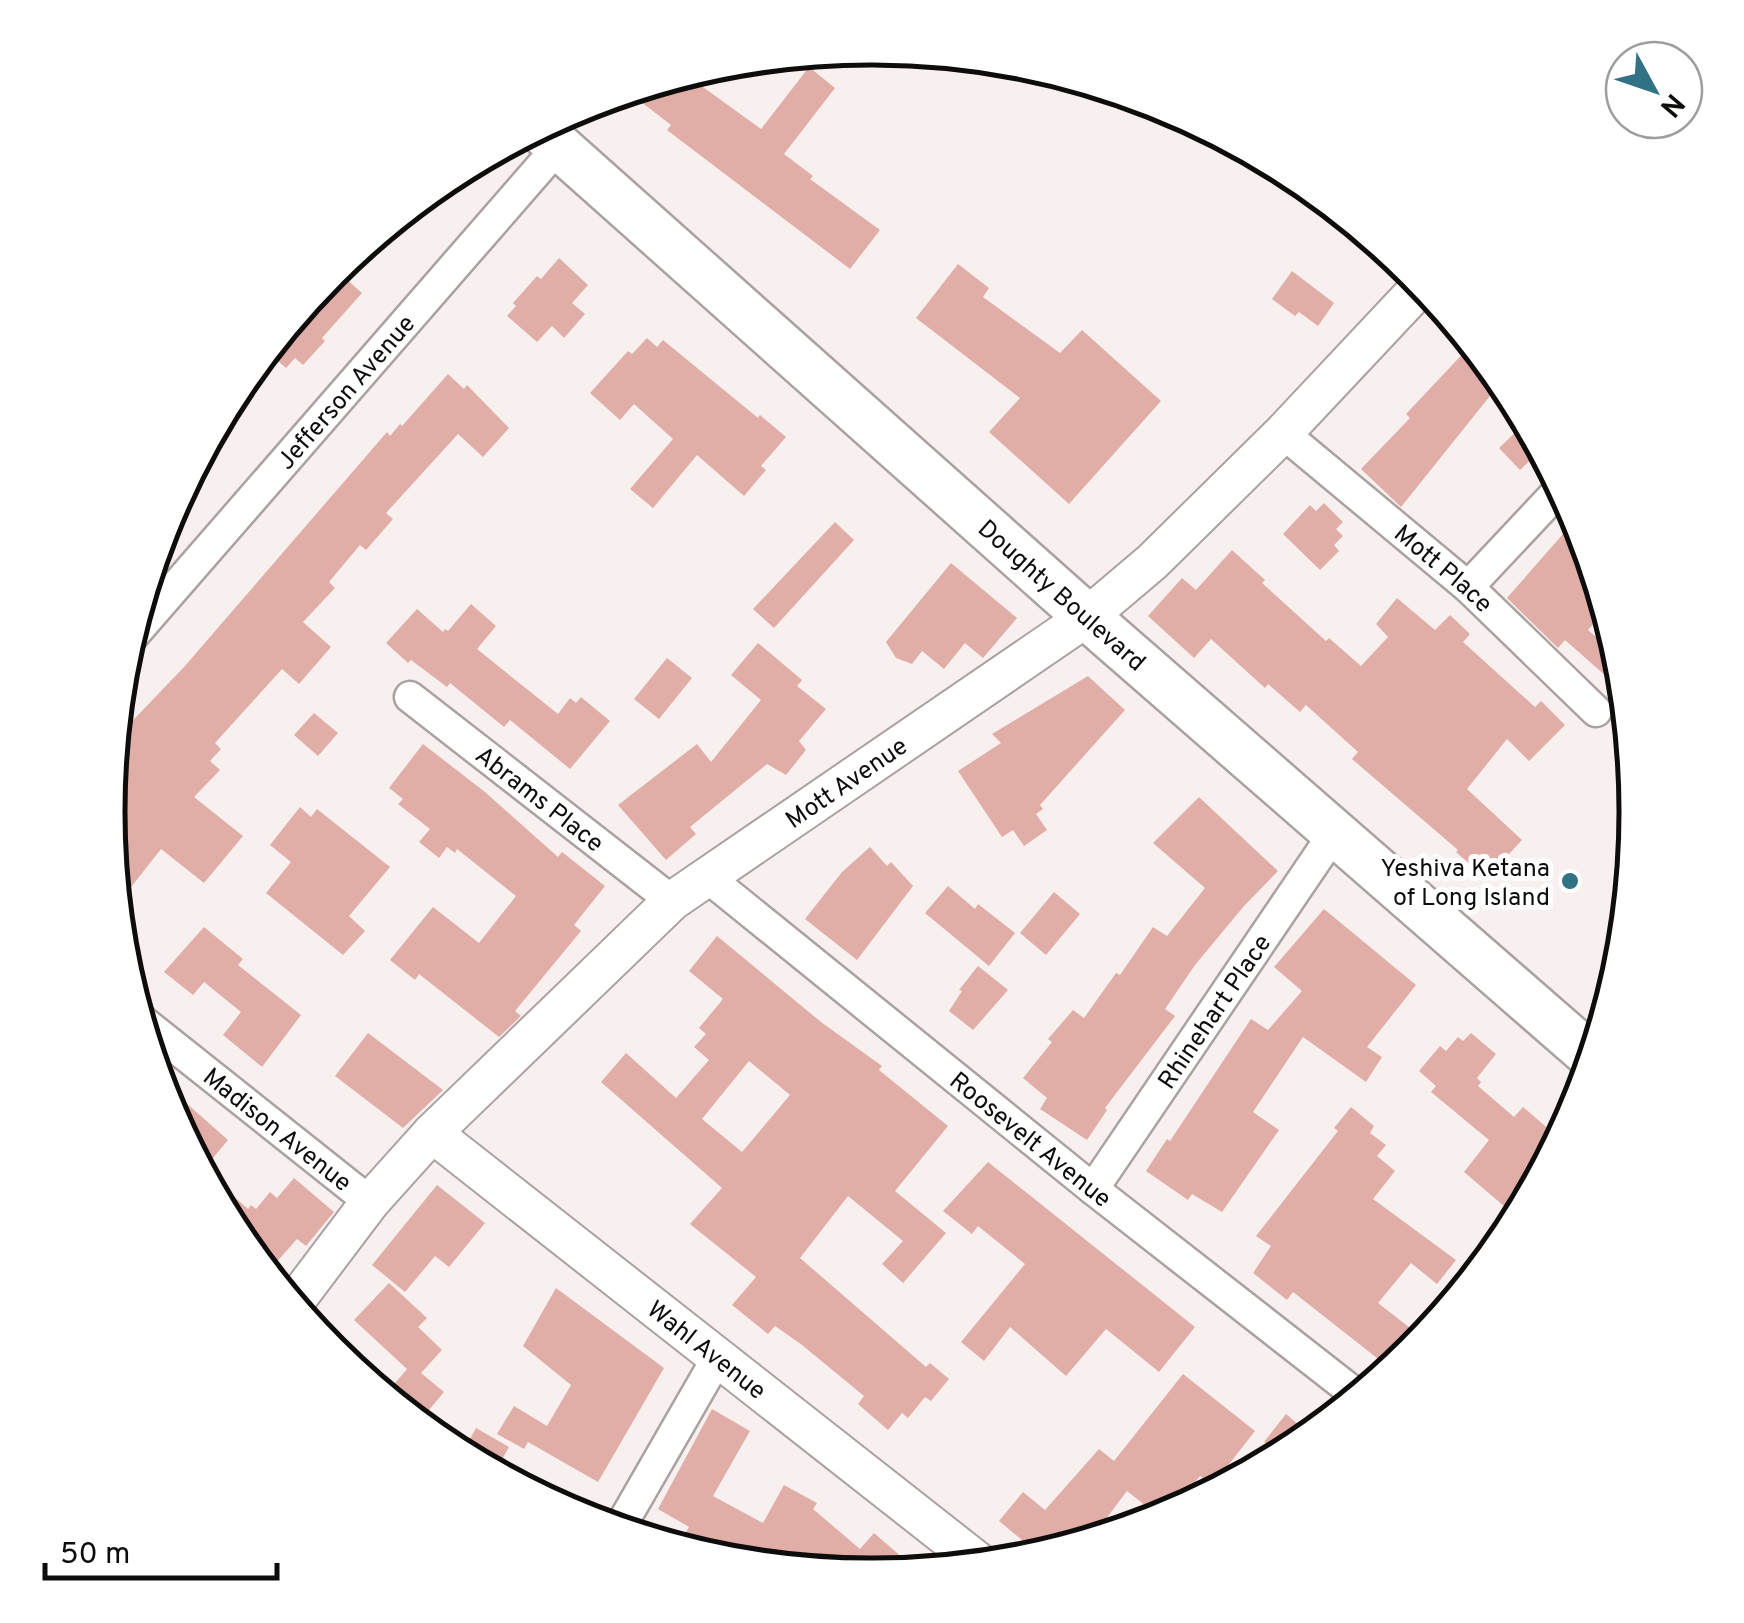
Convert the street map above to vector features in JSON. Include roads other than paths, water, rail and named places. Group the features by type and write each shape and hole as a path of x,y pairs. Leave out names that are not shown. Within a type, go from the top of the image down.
{"main road":[{"name":"Doughty Boulevard","path":"550,138 1087,617 1580,1047"}],"street":[{"name":"Jefferson Avenue","path":"153,610 547,140"},
{"name":"Mott Avenue","path":"302,1293 370,1202 432,1134 672,901 1087,617 1152,562 1411,296"},
{"name":"Mott Place","path":"1283,432 1468,587 1596,711"},
{"path":"1468,587 1550,499"},
{"name":"Abrams Place","path":"410,697 672,901"},
{"name":"Rhinehart Place","path":"1093,1189 1335,832"},
{"name":"Roosevelt Avenue","path":"706,876 1093,1189 1347,1387"},
{"name":"Madison Avenue","path":"160,1035 370,1202"},
{"name":"Wahl Avenue","path":"432,1134 966,1552"},
{"path":"626,1516 718,1357"}],"place":[{"name":"Yeshiva Ketana of Long Island","path":"1570,881"}]}
